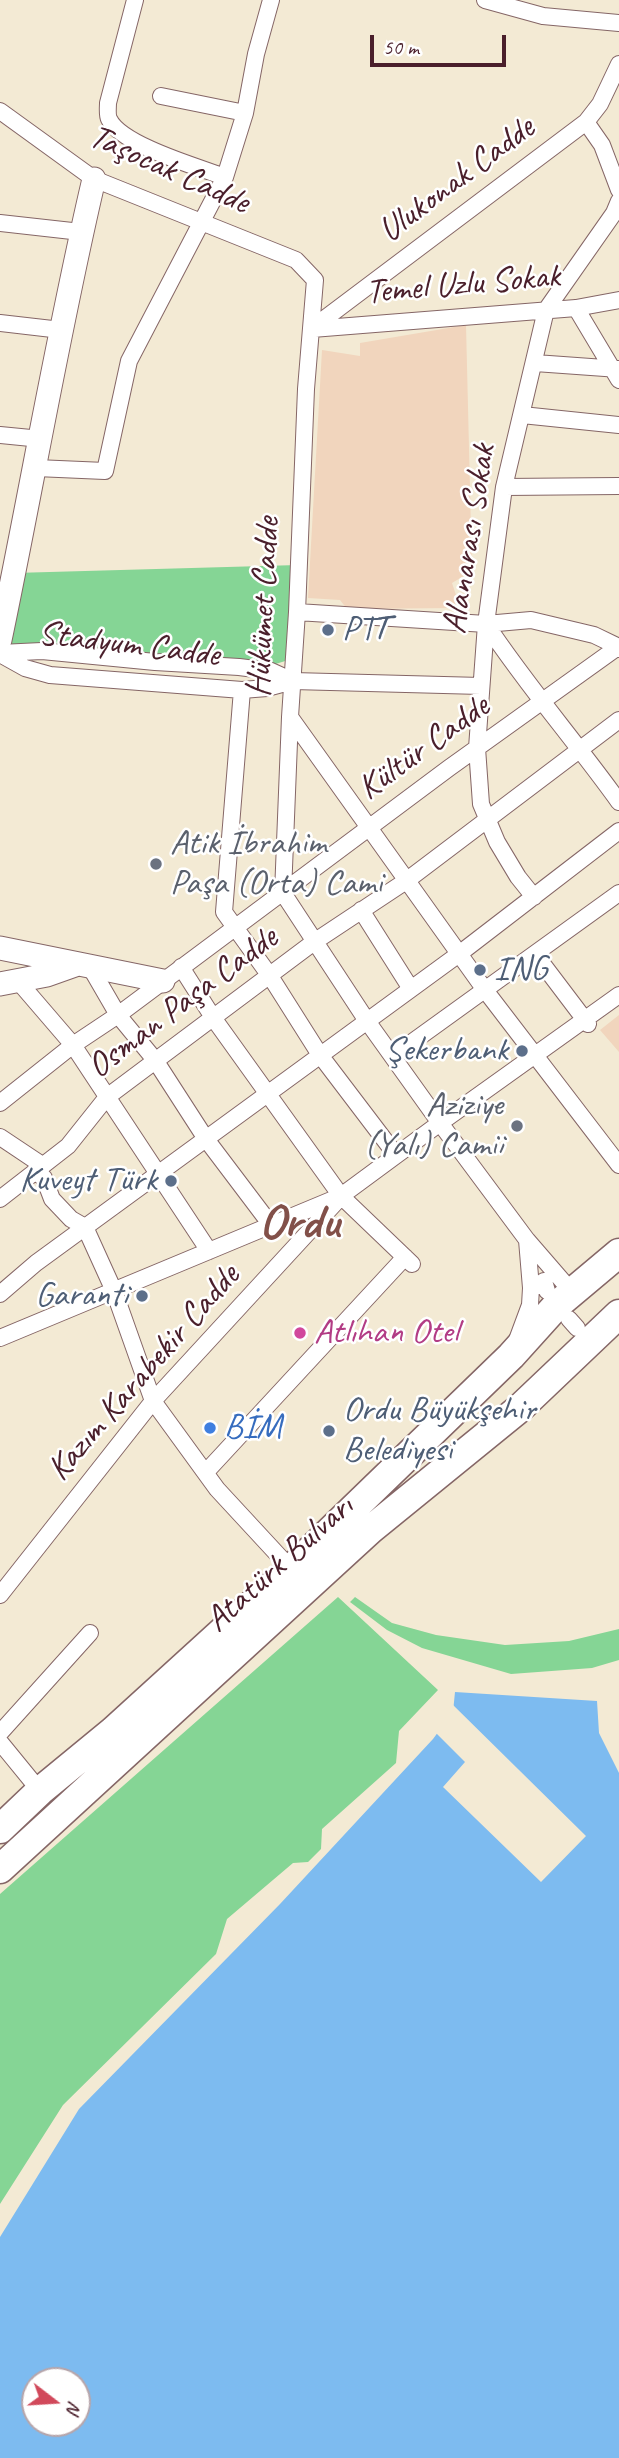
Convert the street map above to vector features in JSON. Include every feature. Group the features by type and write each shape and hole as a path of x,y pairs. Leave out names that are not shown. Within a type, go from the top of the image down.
{"highway":[{"name":"Atatürk Bulvarı","path":"0,1829 40,1791 113,1731 291,1569 512,1356 549,1299 619,1253"},
{"name":"Atatürk Bulvarı","path":"0,1869 370,1530 520,1408 617,1316"}],"street":[{"path":"135,0 108,103 108,118 122,134 151,150 225,177"},
{"path":"36,468 105,471 129,361 225,177 245,113 256,54 271,0"},
{"path":"485,0 543,16 619,23"},
{"path":"543,16 548,0"},
{"name":"Ulukonak Cadde","path":"311,329 586,122 600,104 619,64"},
{"path":"160,96 245,113"},
{"name":"Taşocak Cadde","path":"0,111 94,179 296,260 315,280"},
{"path":"586,122 602,145 619,190"},
{"path":"602,145 619,147"},
{"path":"0,640 36,468 61,330 94,179"},
{"name":"Alanarası Sokak","path":"534,897 518,877 497,842 481,804 477,748 486,624 504,487 546,310 614,213 619,201"},
{"path":"0,223 81,232"},
{"name":"Hükümet Cadde","path":"315,280 305,403 290,717 485,990 619,1165"},
{"name":"Temel Uzlu Sokak","path":"311,329 576,308 619,300"},
{"path":"576,308 617,373"},
{"path":"0,323 61,330"},
{"path":"535,363 617,373"},
{"path":"522,415 619,425"},
{"path":"0,435 41,439"},
{"path":"504,487 619,486"},
{"path":"297,612 486,624 531,620 594,635 619,648"},
{"path":"486,624 619,802"},
{"name":"Kültür Cadde","path":"0,1103 73,1045 118,1015 477,748 619,648"},
{"name":"Stadyum Cadde","path":"0,654 42,651 239,667 271,671 293,681"},
{"name":"Stadyum Cadde","path":"0,654 25,668 50,675 242,690 267,688 293,681 481,686"},
{"path":"242,690 224,912 270,976 320,1055 396,1155"},
{"path":"290,717 283,893 367,1020 527,1240 549,1299"},
{"name":"Osman Paşa Cadde","path":"0,1199 68,1146 107,1097 314,943 406,881 619,720"},
{"path":"0,1294 36,1263 459,954 619,831"},
{"path":"393,1056 619,893"},
{"path":"361,910 411,989"},
{"path":"0,948 84,965 172,974 214,1019 341,1196 409,1261 206,1472"},
{"path":"535,954 586,1022"},
{"path":"9,982 84,965"},
{"path":"84,965 118,1015 155,1060 206,1139 271,1226"},
{"path":"9,982 73,1045 209,1251"},
{"path":"0,1338 341,1196 534,1055 586,1022 619,995"},
{"path":"0,1137 42,1166 40,1175 44,1178 52,1199 71,1219 85,1227 114,1290 153,1401 217,1489 291,1569"},
{"name":"Kazım Karabekir Cadde","path":"0,1595 153,1401 341,1196"},
{"path":"512,1356 530,1305 527,1240"},
{"path":"0,1733 90,1633"},
{"path":"0,1742 40,1791"}],"shaded area":[{"path":"466,325 472,571 452,583 457,598 456,608 347,609 340,600 308,598 322,350 360,356 360,343"},
{"path":"619,1015 619,1052 600,1030"}],"green space":[{"path":"298,565 295,658 269,666 0,653 14,573"},
{"path":"338,1597 438,1690 399,1731 396,1763 322,1829 321,1849 308,1862 293,1863 227,1919 216,1954 63,2105 0,2204 0,1894"},
{"path":"355,1597 392,1623 436,1635 505,1645 569,1641 619,1629 619,1660 592,1668 511,1674 422,1648 387,1630 350,1602"}],"water":[{"path":"455,1692 597,1701 599,1733 619,1773 619,2458 0,2458 0,2237 79,2109 280,1904 433,1739 453,1712"}],"pier":[{"path":"451,1703 586,1836 541,1882 443,1787 465,1762 434,1731 450,1711"}],"place":[{"name":"PTT","path":"328,630"},
{"name":"Atik İbrahim Paşa (Orta) Cami","path":"156,864"},
{"name":"ING","path":"480,970"},
{"name":"Şekerbank","path":"522,1051"},
{"name":"Aziziye (Yalı) Camii","path":"517,1126"},
{"name":"Kuveyt Türk","path":"171,1181"},
{"name":"Garanti","path":"142,1296"},
{"name":"Atlıhan Otel","path":"300,1333"},
{"name":"BİM","path":"210,1428"},
{"name":"Ordu Büyükşehir Belediyesi","path":"329,1431"}],"district":[{"name":"Ordu","path":"299,1224"}]}
